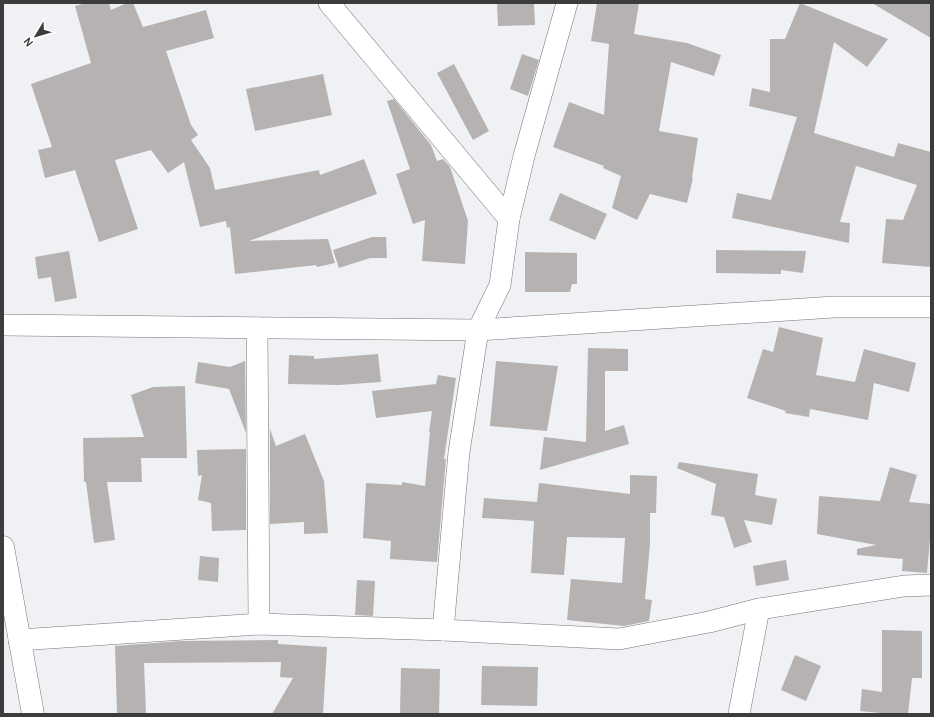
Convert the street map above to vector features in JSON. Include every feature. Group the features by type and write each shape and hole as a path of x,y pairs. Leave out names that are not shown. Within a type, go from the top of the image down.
{"main road":[{"path":"3,547 32,714"}],"street":[{"path":"329,3 509,219"},
{"path":"442,630 459,452 478,330 500,285 509,219 524,156 567,3"},
{"path":"3,325 478,330 834,307 931,307"},
{"path":"257,328 260,624"},
{"path":"19,640 260,624 442,630 619,639 709,622 759,609 904,586 931,585"},
{"path":"739,714 759,609"}],"building":[{"path":"86,3 109,3 111,10 127,3 133,3 143,27 206,10 214,38 166,51 191,125 198,135 191,140 210,168 215,190 319,170 320,175 364,159 377,194 249,241 328,239 335,263 317,267 316,265 235,274 230,227 227,228 226,221 200,227 184,162 168,173 151,150 115,160 138,229 99,242 75,170 45,178 38,150 52,147 31,84 91,63 75,6"},
{"path":"497,3 534,3 535,25 498,26"},
{"path":"597,3 639,3 634,34 687,43 721,55 714,76 671,62 659,131 698,138 693,178 687,203 650,194 637,220 612,208 621,176 603,168 604,166 553,147 569,102 604,115 609,44 591,41"},
{"path":"800,3 888,39 867,67 834,42 814,133 894,157 898,143 931,152 931,267 882,263 886,219 903,220 917,185 856,166 840,222 850,223 849,243 732,218 737,193 771,200 797,117 749,106 752,88 770,92 770,39 785,39"},
{"path":"872,3 931,3 931,38"},
{"path":"522,54 539,60 528,96 510,89"},
{"path":"454,64 489,131 473,140 437,73"},
{"path":"323,74 332,115 255,131 246,89"},
{"path":"394,99 431,145 437,161 443,159 450,167 468,221 465,264 422,261 425,220 413,224 396,174 410,169 387,101"},
{"path":"560,193 607,214 595,240 549,220"},
{"path":"372,237 386,237 387,258 370,258 339,268 333,250"},
{"path":"716,250 806,251 803,273 781,270 781,274 716,273"},
{"path":"69,251 77,298 55,302 51,277 38,279 35,257"},
{"path":"525,252 577,253 577,284 572,284 570,292 525,292"},
{"path":"779,327 823,338 816,375 855,382 864,349 916,363 909,392 874,383 868,420 810,409 809,417 785,413 786,411 747,398 763,349 773,352"},
{"path":"588,348 628,349 628,371 605,371 605,431 624,425 629,444 540,470 544,437 586,442"},
{"path":"378,354 381,382 339,385 288,384 289,355 314,356 314,359"},
{"path":"245,361 246,433 229,389 195,383 198,362 230,367"},
{"path":"496,361 558,366 547,431 490,426"},
{"path":"438,375 456,378 444,459 446,459 437,562 390,559 391,541 363,538 366,483 402,485 402,482 425,486 432,411 376,418 372,391 436,384"},
{"path":"185,386 187,458 141,458 142,482 107,482 115,540 94,543 86,482 84,482 83,438 144,437 131,395 153,387"},
{"path":"270,429 276,446 305,434 324,481 328,533 304,534 304,522 270,524"},
{"path":"246,449 246,530 212,531 211,503 198,500 202,475 198,476 197,450"},
{"path":"679,462 758,474 755,495 777,499 772,525 744,520 752,542 734,548 724,517 711,515 716,484 677,468"},
{"path":"890,467 917,475 909,502 931,504 931,529 927,573 902,571 903,559 857,555 857,549 876,545 817,534 819,496 880,501"},
{"path":"630,475 657,476 656,513 650,513 650,544 645,599 652,600 649,621 624,626 567,620 571,579 622,583 625,538 567,537 564,575 531,573 534,521 482,518 484,498 537,502 539,483 630,494"},
{"path":"200,556 219,558 218,582 198,580"},
{"path":"786,560 789,580 756,586 753,566"},
{"path":"357,580 375,581 373,616 355,615"},
{"path":"882,630 922,631 922,678 912,678 908,714 860,711 862,689 882,692"},
{"path":"278,640 278,644 327,647 323,714 272,714 293,678 280,677 281,662 144,663 146,714 117,714 115,646 181,641"},
{"path":"795,655 821,666 806,701 781,690"},
{"path":"482,666 538,667 537,706 481,705"},
{"path":"401,668 440,669 439,713 400,714"}]}
